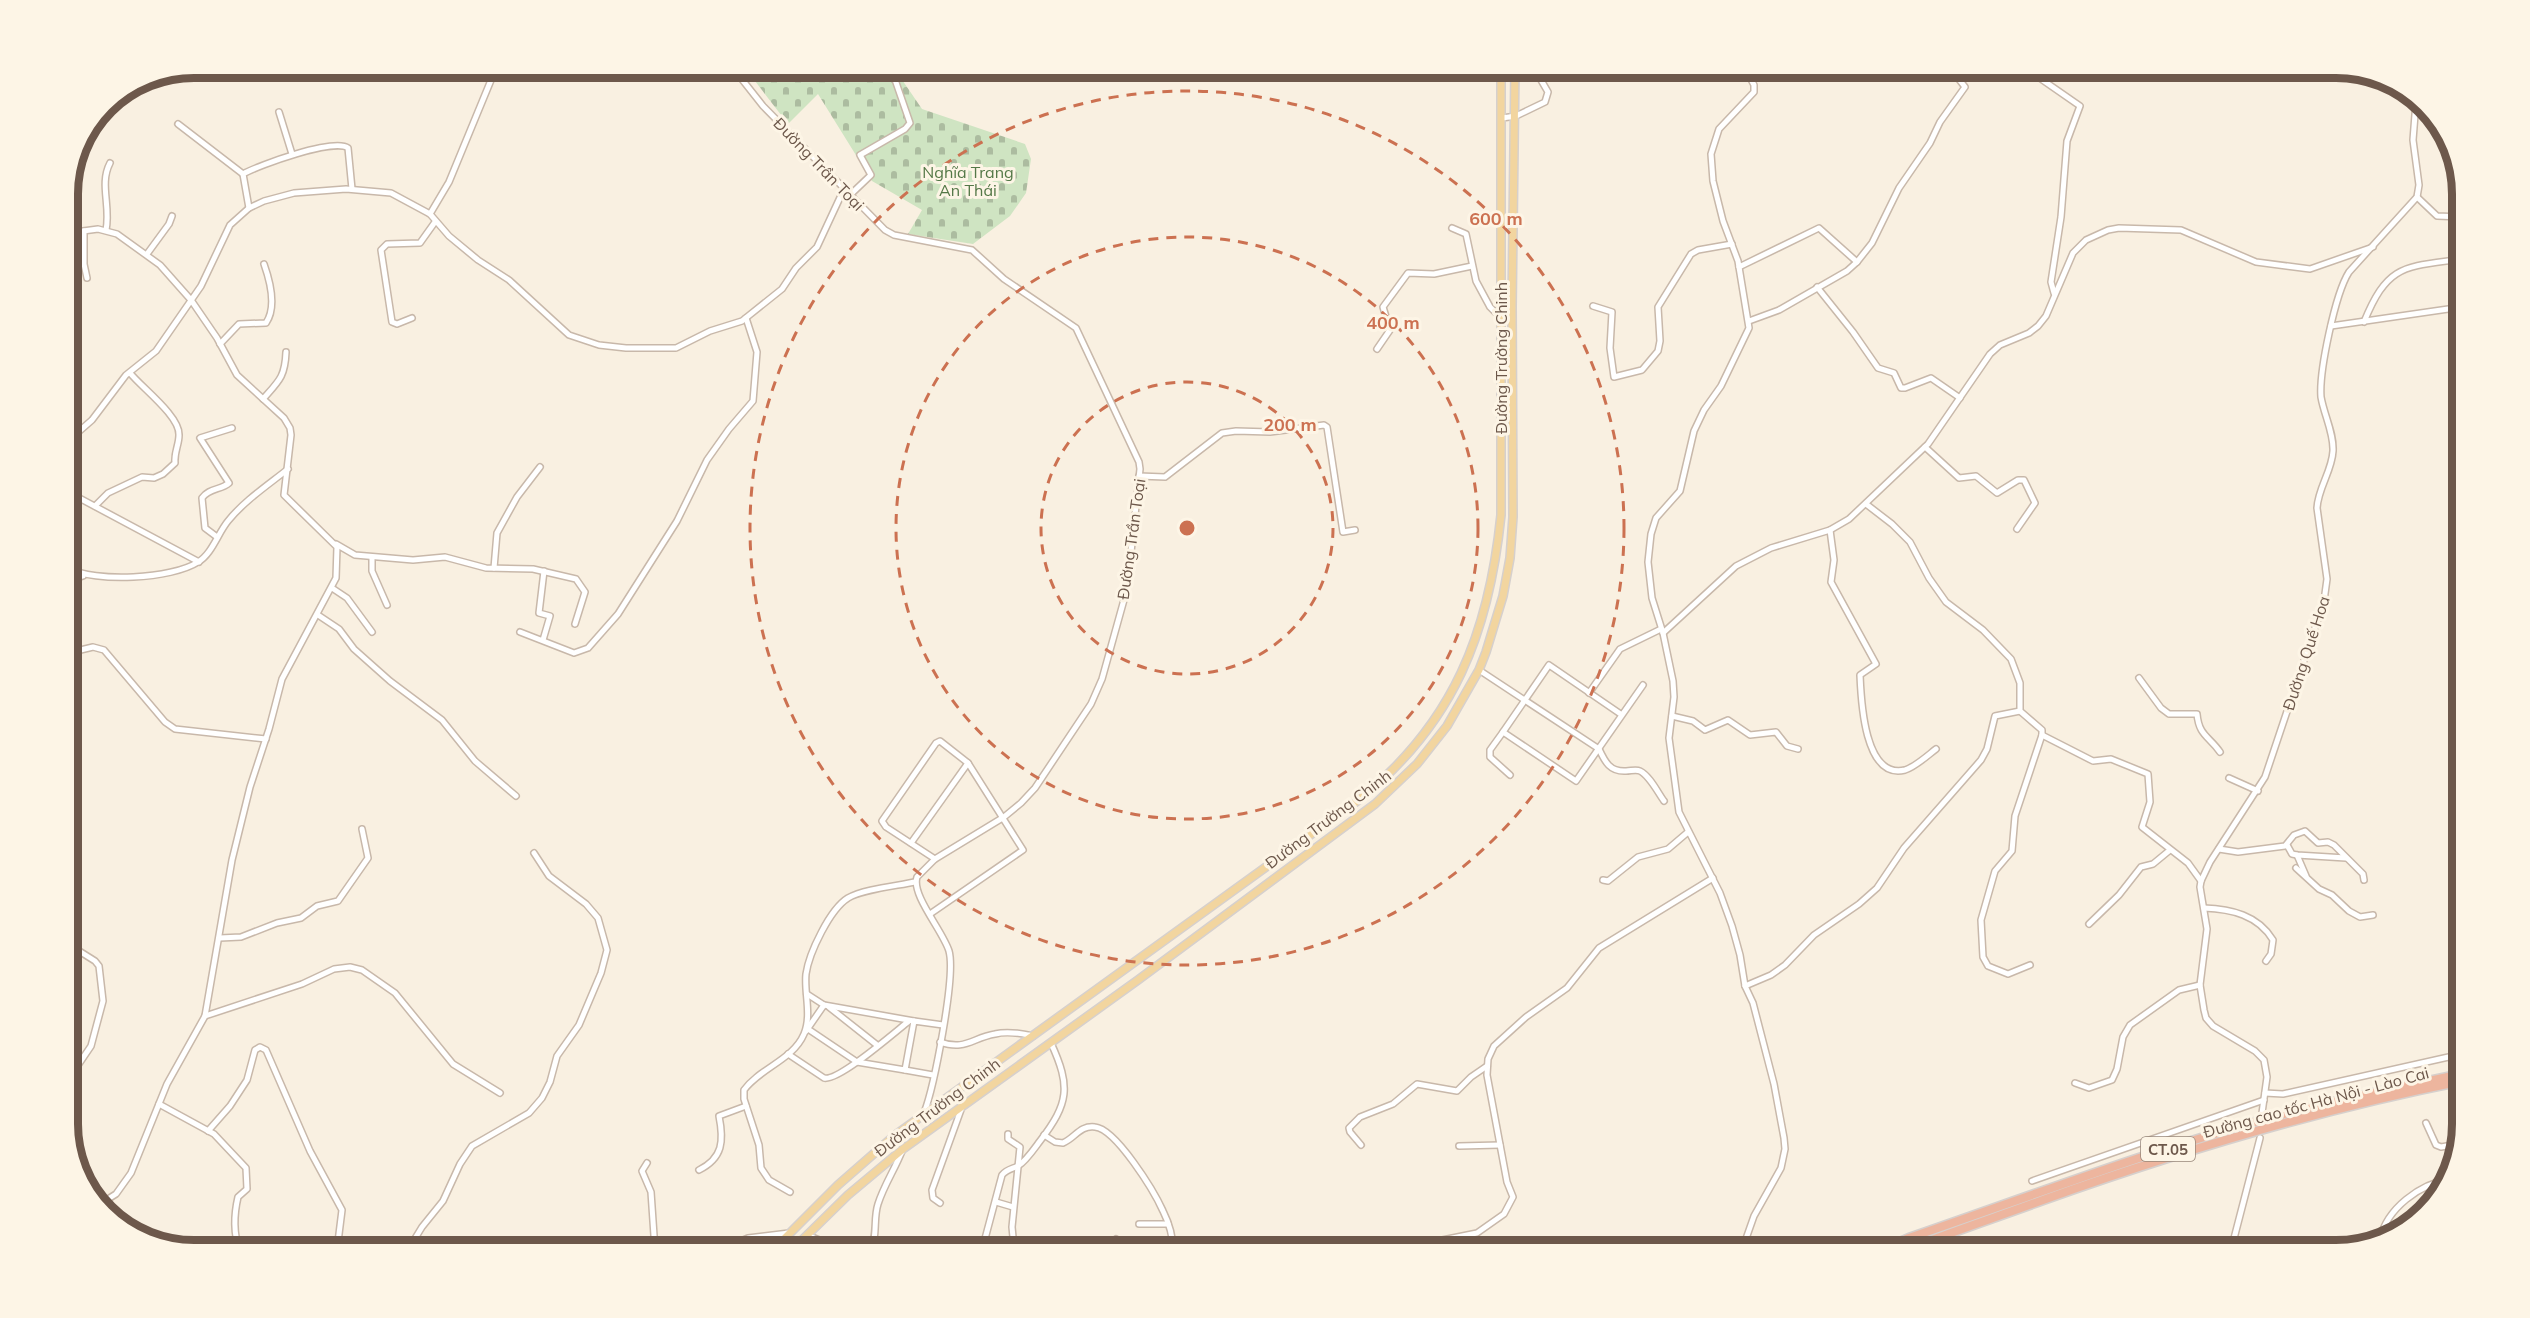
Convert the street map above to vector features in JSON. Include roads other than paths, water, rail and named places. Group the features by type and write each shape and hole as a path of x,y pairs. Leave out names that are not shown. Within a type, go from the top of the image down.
{"highway":[{"name":"Đường cao tốc Hà Nội - Lào Cai","path":"1905,1240 2096,1172 2263,1120 2372,1092 2452,1076"},
{"name":"Đường cao tốc Hà Nội - Lào Cai","path":"1937,1240 2143,1166 2274,1126 2400,1093 2452,1083"}],"main road":[{"name":"Đường Trường Chinh","path":"783,1240 838,1185 923,1115 1368,793 1415,747 1437,718 1467,664 1484,615 1493,580 1501,515 1501,78"},
{"name":"Đường Trường Chinh","path":"802,1240 848,1194 903,1149 1051,1043 1376,803 1402,780 1437,740 1479,670 1497,619 1510,558 1513,517 1512,307 1515,78"},
{"path":"1484,615 1497,619"},
{"path":"1368,793 1376,803"},
{"path":"989,1067 998,1081"}],"street":[{"path":"430,214 449,182 492,78"},
{"name":"Đường Trần Toại","path":"741,78 756,98 878,224 894,235 972,250 1004,279 1076,328 1136,453 1139,476 1127,589 1098,691 1035,788 1021,803 1004,817 935,859 922,870 915,882"},
{"path":"850,195 871,175 860,155 905,129 910,123 894,78"},
{"path":"1502,118 1516,116 1542,105 1547,99 1548,92 1540,78"},
{"path":"1746,1240 1754,1216 1780,1168 1785,1149 1774,1084 1753,1003 1745,986 1732,926 1713,878 1679,812 1669,738 1673,681 1648,574 1653,525 1659,512 1680,491 1694,431 1747,336 1749,321 1743,299 1739,267 1723,221 1713,181 1712,154 1719,129 1754,92 1750,78"},
{"path":"1749,321 1779,310 1847,271 1857,262 1872,243 1899,189 1930,143 1940,122 1965,87 1958,78"},
{"path":"2040,78 2080,106 2068,136 2064,156 2061,217 2051,282 2054,293"},
{"path":"2415,110 2413,140 2420,185 2417,197 2437,216 2452,217"},
{"path":"279,112 292,154"},
{"path":"178,124 243,174 249,208"},
{"path":"243,174 292,154 345,146 349,150 352,189"},
{"path":"106,230 109,211 104,179 110,163"},
{"path":"78,432 92,420 130,373 156,351 206,276 226,231 249,208 264,201 294,193 352,189 391,193 430,214 435,222 478,260 509,280 568,335 578,340 626,348 676,348 710,331 746,318 782,290 796,268 818,247 844,189"},
{"name":"Đường Quế Hoa","path":"2201,881 2219,849 2258,791 2271,759 2327,589 2317,497 2333,452 2321,393 2331,326 2344,279 2417,197"},
{"path":"147,254 169,224 172,216"},
{"path":"412,318 397,324 392,322 381,250 387,244 420,243 435,222"},
{"path":"1452,228 1466,234 1472,266 1482,293 1490,307 1500,317"},
{"path":"1739,267 1819,228 1857,262"},
{"path":"1589,693 1618,650 1662,631 1736,566 1771,548 1830,530 1849,519 1866,504 1925,447 1995,348 2029,333 2042,321 2069,260 2079,246 2097,234 2119,228 2181,230 2256,262 2310,269 2374,246"},
{"path":"78,232 106,230 123,238 160,265 191,300 237,375 284,418 290,428 288,469 283,490 286,498 336,544 351,554 418,560 445,557 479,567 533,569 576,579 584,587 585,592 575,624"},
{"path":"84,231 84,264 87,278"},
{"path":"1593,306 1612,312 1610,348 1614,377 1642,370 1655,356 1660,346 1658,307 1683,264 1695,251 1732,244"},
{"path":"2364,322 2377,294 2403,268 2452,261"},
{"path":"220,344 239,324 266,323 271,315 270,280 264,264"},
{"path":"1377,349 1390,330 1382,309 1405,275 1434,274 1452,268 1472,266"},
{"path":"1817,287 1878,368 1892,372 1898,386 1905,388 1931,378 1960,398"},
{"path":"2331,326 2452,309"},
{"path":"520,632 574,652 588,648 618,614 671,531 707,460 753,401 758,352 746,318"},
{"path":"263,399 282,378 286,351"},
{"path":"96,506 108,493 142,477 154,478 163,474 175,463 179,436 177,428 166,410 130,373"},
{"path":"1139,476 1165,477 1222,433 1270,432 1324,426 1327,427 1343,532 1355,530"},
{"path":"217,537 205,528 202,498 209,490 227,486 229,483 200,438 232,428"},
{"path":"1925,447 1959,478 1976,476 1997,493 2018,480 2024,480 2035,503 2017,529"},
{"path":"494,568 497,535 501,524 517,497 540,467"},
{"path":"78,578 130,578 165,572 199,562 230,519 288,469"},
{"path":"78,497 199,562"},
{"path":"1866,504 1892,524 1910,542 1941,597 1987,633 2012,660 2020,683 2019,711"},
{"path":"1830,530 1834,560 1831,582 1876,664 1860,675 1861,710 1871,744 1883,765 1891,770 1906,769 1936,749"},
{"path":"107,1200 116,1194 131,1173 177,1065 205,1017 220,938 231,860 250,787 282,679 318,615 337,574 336,544"},
{"path":"372,556 372,571 387,605"},
{"path":"543,640 550,617 539,613 544,571"},
{"path":"78,573 83,576"},
{"path":"332,588 346,598 372,632"},
{"path":"318,615 339,629 352,647 390,681 442,720 475,761 516,796"},
{"path":"78,651 93,647 104,650 165,722 175,729 266,739"},
{"path":"1510,775 1490,757 1490,750 1549,665 1622,715"},
{"path":"1479,670 1599,749 1604,762 1613,769 1643,773 1664,801"},
{"path":"2139,678 2161,708 2169,714 2173,716 2196,713 2202,734 2213,742 2220,752"},
{"path":"1503,732 1576,781 1643,685"},
{"path":"2019,711 2042,730 2042,735 2015,816 2012,851 1995,871 1981,920 1983,957 1988,966 2008,974 2030,965"},
{"path":"1745,986 1785,965 1814,935 1859,904 1876,888 1904,848 1982,760 1995,716 2019,711"},
{"path":"1672,716 1693,721 1705,730 1726,720 1731,721 1750,735 1776,732 1787,746 1798,749"},
{"path":"2042,735 2093,761 2110,759 2148,774 2150,802 2142,827 2188,863 2201,881 2206,941 2200,985 2204,1010 2210,1022 2255,1051 2264,1060 2267,1077 2262,1113"},
{"path":"930,914 1022,852 1023,847 968,763 940,741 936,743 882,821 883,824 935,859"},
{"path":"911,843 968,763"},
{"path":"2229,778 2258,791"},
{"path":"220,938 241,937 277,923 301,918 317,906 338,901 368,858 362,829"},
{"path":"2219,849 2238,852 2287,845 2294,835 2305,831 2318,843 2328,842 2334,845 2364,875 2364,880"},
{"path":"1603,880 1608,881 1638,857 1668,849 1688,832"},
{"path":"2287,845 2292,854 2296,855 2346,858"},
{"path":"2089,924 2119,895 2141,867 2153,864 2170,850"},
{"path":"414,1240 443,1200 460,1164 472,1146 529,1113 542,1098 550,1082 557,1056 579,1025 601,973 607,950 598,918 586,904 549,876 534,853"},
{"path":"2296,855 2307,879"},
{"path":"2296,868 2307,879 2360,917 2373,915"},
{"path":"1444,1240 1477,1233 1504,1214 1513,1197 1507,1182 1490,1099 1487,1066 1494,1046 1526,1017 1567,988 1599,948 1713,878"},
{"path":"806,1032 806,974 822,931 844,901 855,895 915,882 946,945 950,961 949,988 943,1025 923,1115"},
{"path":"2204,908 2248,916 2259,923 2274,943 2266,961"},
{"path":"78,951 99,966 103,1001 100,1020 91,1046 78,1065"},
{"path":"205,1017 302,984 334,969 356,969 395,993 453,1064 500,1093"},
{"path":"2074,1083 2088,1088 2112,1080 2117,1069 2123,1037 2130,1025 2179,990 2200,985"},
{"path":"807,994 827,1006 877,1045"},
{"path":"827,1006 943,1025"},
{"path":"790,1192 769,1180 764,1173 759,1145 743,1096 746,1088 788,1054 827,1006"},
{"path":"892,1018 895,1031"},
{"path":"788,1054 827,1079 857,1062 911,1021"},
{"path":"905,1070 911,1021"},
{"path":"806,1032 857,1062 933,1075"},
{"path":"940,1042 956,1047 992,1034 1016,1032 1033,1036"},
{"path":"985,1240 1002,1175 1019,1166 1062,1108 1064,1096 1062,1072 1051,1043"},
{"path":"208,1131 230,1106 247,1080 255,1050 261,1047 266,1050 310,1151 342,1210 338,1240"},
{"path":"2265,1093 2283,1094 2452,1056"},
{"path":"1361,1145 1350,1132 1349,1128 1354,1120 1393,1104 1417,1084 1458,1091 1471,1077 1487,1066"},
{"path":"2032,1181 2264,1100"},
{"path":"159,1104 214,1134 248,1171 247,1189 238,1197 235,1219 236,1240"},
{"path":"699,1170 712,1163 719,1154 722,1140 719,1116 746,1106"},
{"path":"940,1203 933,1198 932,1190 962,1107"},
{"path":"2426,1123 2436,1145 2450,1144"},
{"path":"1044,1135 1055,1142 1063,1143 1087,1128 1096,1127 1106,1130 1120,1146 1163,1210 1171,1240"},
{"path":"1008,1134 1008,1139 1020,1147 1013,1207 1012,1233 1016,1240"},
{"path":"2234,1240 2260,1138"},
{"path":"1459,1146 1500,1145"},
{"path":"874,1240 878,1204 903,1149"},
{"path":"647,1163 642,1171 651,1191 654,1240"},
{"path":"2385,1229 2389,1219 2411,1196 2435,1183"},
{"path":"996,1202 1013,1207"},
{"path":"1139,1224 1168,1224"},
{"path":"744,1240 789,1233"},
{"path":"807,1235 819,1240"}],"park label":[{"name":"Nghĩa Trang An Thái","path":"968,181"}]}
